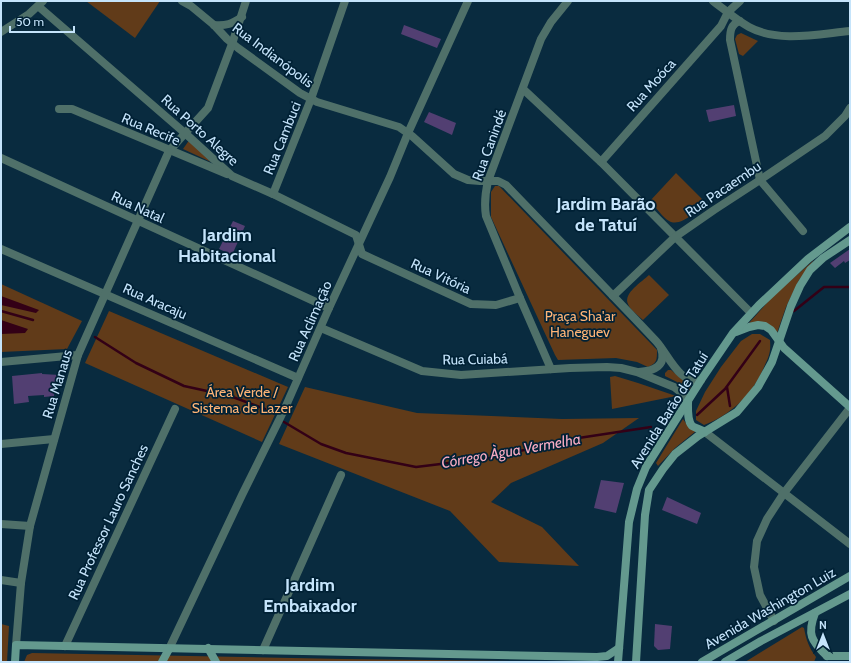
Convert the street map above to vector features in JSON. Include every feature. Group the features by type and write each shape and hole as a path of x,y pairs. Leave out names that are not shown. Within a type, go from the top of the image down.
{"main road":[{"name":"Avenida Barão de Tatuí","path":"618,662 629,522 637,488 646,467 701,380 734,333 751,313 808,259 850,227"},
{"name":"Avenida Barão de Tatuí","path":"636,662 645,515 650,490 663,469 675,454 698,436 737,412 758,387 772,362 791,306 800,286 810,270 823,258 850,240"},
{"path":"734,333 749,327 758,325 765,326 776,335 784,348 850,408"},
{"path":"688,402 688,414 692,426 705,432"},
{"name":"Avenida Washington Luiz","path":"702,662 850,576"},
{"name":"Avenida Washington Luiz","path":"725,662 761,641 850,594"},
{"path":"815,613 810,625 811,634 825,659 850,656"},
{"path":"16,645 597,657 607,656 619,648"},
{"name":"Rua Manaus","path":"15,662 16,645"},
{"path":"208,648 216,662"},
{"path":"162,662 170,649"}],"street":[{"name":"Rua Indianópolis","path":"182,1 191,6 214,25 232,44 300,94 311,99 399,127 408,133 454,174 468,180 498,181 506,185 660,345 680,373 685,378 695,381 701,380"},
{"name":"Rua Manaus","path":"16,645 21,583 30,526 78,355 169,151 208,108 242,17 246,1"},
{"name":"Rua Cambuci","path":"273,194 311,99 345,1"},
{"name":"Rua Aclimação","path":"170,649 242,495 285,408 468,1"},
{"name":"Rua Canindé","path":"551,369 486,216 485,194 488,181 542,39 551,22 568,1"},
{"name":"Rua Moóca","path":"601,162 718,29 728,12 740,1"},
{"name":"Rua Moóca","path":"730,40 730,30 738,19 740,1"},
{"path":"1,32 29,14 40,3"},
{"name":"Rua Porto Alegre","path":"40,3 232,176 273,194 356,236 359,246"},
{"path":"716,3 748,27 775,35 801,36 850,31"},
{"path":"716,3 723,16 718,29 730,40 760,180 803,231"},
{"name":"Rua Indianópolis","path":"214,25 224,26 232,24 242,17"},
{"path":"523,89 601,162 751,313"},
{"name":"Rua Pacaembu","path":"614,296 675,238 824,136 845,116 850,108"},
{"name":"Rua Recife","path":"59,109 72,109 169,151 232,176"},
{"name":"Rua Natal","path":"1,158 329,308"},
{"name":"Rua Vitória","path":"359,246 362,254 471,304 496,305 520,298"},
{"name":"Rua Aracaju","path":"1,249 298,378"},
{"name":"Rua Cuiabá","path":"321,328 422,371 461,375 607,367 637,372 674,386 684,395 688,402"},
{"name":"Rua Cuiabá","path":"637,372 655,370 659,366 662,355 660,345"},
{"path":"1,362 78,355"},
{"path":"774,621 760,595 754,567 757,541 767,520 784,493 850,408"},
{"name":"Rua Professor Lauro Sanches","path":"65,646 175,409"},
{"path":"705,432 850,544"},
{"path":"1,444 54,439"},
{"path":"263,650 341,475"},
{"path":"1,524 30,526"},
{"path":"1,580 21,583"}],"green space":[{"path":"86,1 160,1 135,38"},
{"path":"741,33 758,41 743,56 739,54 735,39 737,35"},
{"path":"190,139 211,162 183,149"},
{"path":"676,173 706,203 689,217 679,222 669,221 650,201"},
{"name":"Praça Sha'ar Haneguev","path":"495,186 499,186 657,350 657,359 653,364 648,367 637,362 616,358 558,360 491,217 491,192"},
{"path":"814,260 799,280 786,307 777,333 759,322 749,323 773,296"},
{"path":"649,275 669,295 643,320 631,308 627,300 628,296 638,284"},
{"path":"1,284 82,321 67,349 1,352"},
{"name":"Área Verde / Sistema de Lazer","path":"109,311 288,387 262,442 85,363"},
{"path":"752,334 760,334 770,340 769,354 759,377 747,395 732,409 723,416 704,425 696,420 696,411 705,392 721,367 741,341"},
{"path":"668,370 671,370 691,387 689,391 677,382 665,376 665,373"},
{"path":"615,376 676,396 612,409 610,377"},
{"path":"305,387 417,413 562,419 639,418 603,443 511,483 491,502 542,527 579,566 499,562 450,511 279,444"},
{"path":"683,419 690,429 696,431 675,448 658,466 656,463"},
{"path":"1,624 9,626 7,662 1,662"},
{"path":"802,627 804,628 807,640 816,657 814,662 745,662"},
{"path":"32,653 605,662 24,662 27,655"}],"shaded area":[{"path":"1,296 39,310 36,313 1,305"},
{"path":"1,320 28,329 25,333 1,334"}],"building":[{"path":"404,25 441,39 437,48 401,34"},
{"path":"734,105 736,116 709,122 706,110"},
{"path":"429,112 456,123 452,135 424,122"},
{"path":"233,221 245,226 232,255 219,249"},
{"path":"850,249 850,260 845,263 844,261 835,268 830,263"},
{"path":"42,373 60,375 60,383 55,383 54,396 28,396 29,402 14,404 12,376"},
{"path":"601,480 624,483 616,513 594,508"},
{"path":"667,497 701,513 697,524 662,510"},
{"path":"655,624 672,626 670,649 658,650 654,646"}],"waterway":[{"name":"Córrego Àgua Vermelha","path":"794,311 824,287 850,287"},
{"name":"Córrego Àgua Vermelha","path":"1,311 33,320"},
{"name":"Córrego Àgua Vermelha","path":"95,337 136,363 184,386 230,396 265,409"},
{"name":"Córrego Àgua Vermelha","path":"697,415 725,389 760,341"},
{"path":"727,387 730,406"},
{"name":"Córrego Àgua Vermelha","path":"284,422 321,444 346,453 416,467 490,458 572,439 651,427"}],"district":[{"name":"Jardim Barão de Tatuí","path":"606,214"},
{"name":"Jardim Habitacional","path":"227,245"},
{"name":"Jardim Embaixador","path":"310,595"}]}
